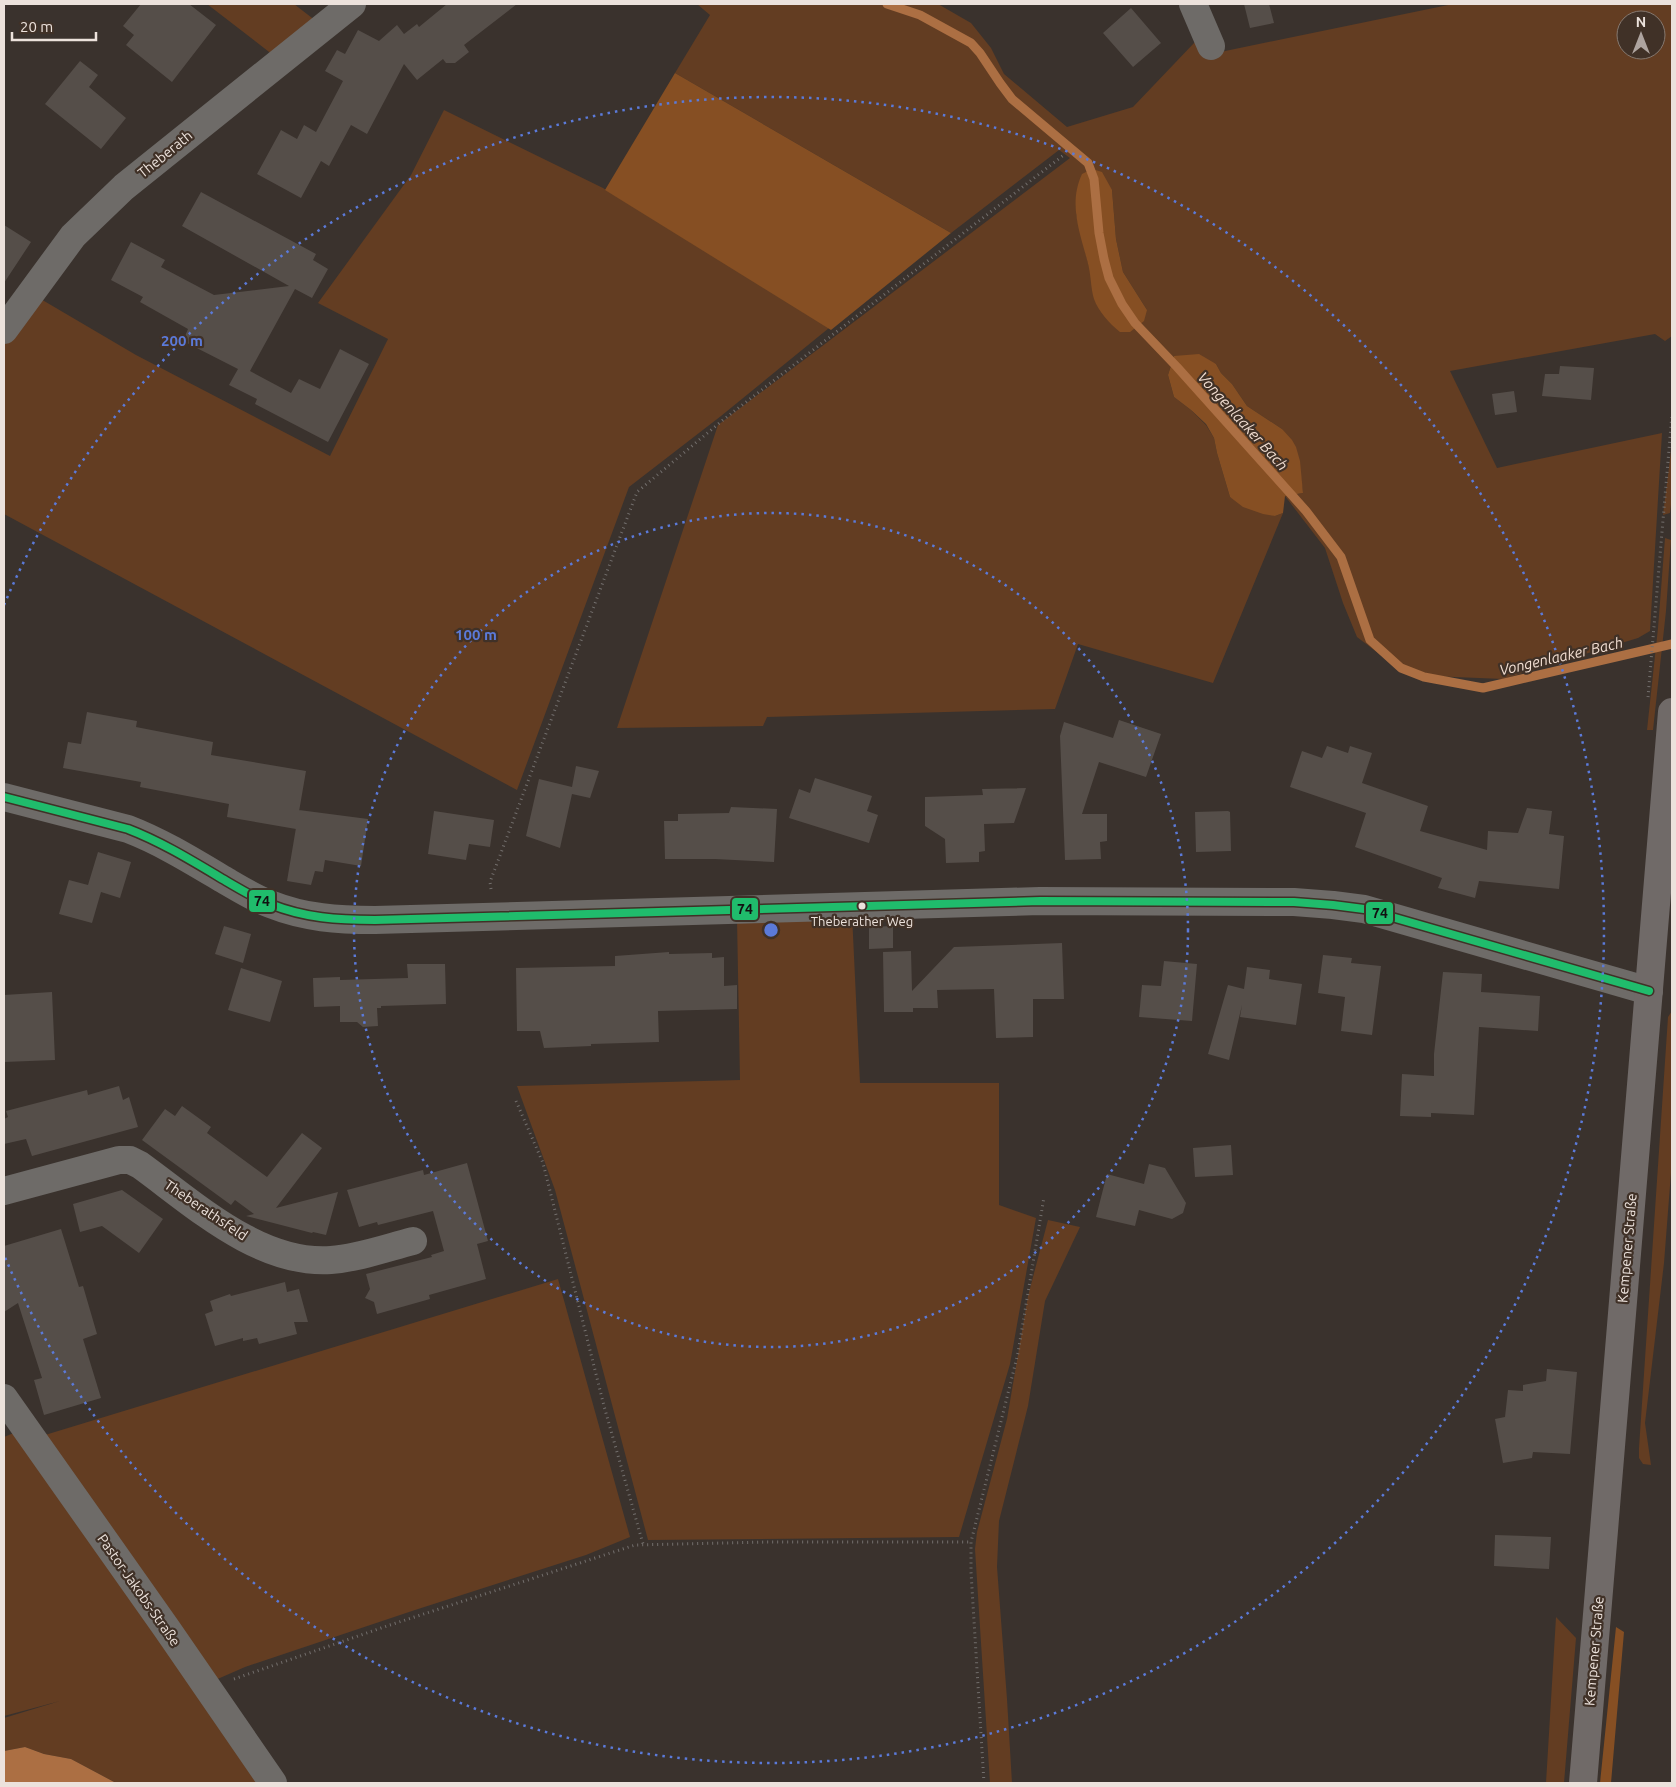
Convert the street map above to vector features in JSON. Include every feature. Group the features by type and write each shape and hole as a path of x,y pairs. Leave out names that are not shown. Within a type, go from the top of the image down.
{"main road":[{"name":"Kempener Straße","path":"1583,1783 1672,712"}],"street":[{"name":"Theberath","path":"4,330 73,236 124,187 352,4"},
{"path":"1193,4 1211,46"},
{"path":"4,796 137,832 268,904 309,916 327,919 375,920 1040,902 1294,902 1364,909 1381,913 1649,991"},
{"name":"Theberathsfeld","path":"4,1190 119,1160 130,1160 140,1165 235,1234 264,1247 293,1256 315,1260 332,1260 412,1241"},
{"name":"Pastor-Jakobs-Straße","path":"4,1398 273,1783"}],"path":[{"path":"492,916 490,882 637,492 723,420 1065,154"},
{"path":"1651,663 1672,414"},
{"path":"516,1101 543,1163 604,1406 643,1544"},
{"path":"984,1783 971,1572 971,1542 1018,1353 1044,1197"},
{"path":"209,1690 229,1681 396,1623 635,1545 768,1542 971,1542"}],"shaded area":[{"path":"207,4 294,4 316,21 273,55"},
{"path":"697,4 938,4 971,23 991,48 1004,74 1067,127 1133,107 1195,42 1206,55 1453,4 1672,4 1672,336 1665,341 1655,334 1450,371 1497,468 1662,433 1650,631 1638,638 1503,679 1430,676 1395,666 1357,637 1343,603 1325,548 1285,496 1303,493 1301,478 1282,429 1247,406 1216,364 1174,356 1168,375 1174,397 1206,425 1214,438 1230,497 1275,516 1283,513 1213,683 1078,644 1055,709 767,717 763,726 617,728 718,425 1070,158 1059,150 951,233 675,73 710,15","holes":["1112,190 1116,239 1123,272 1147,310 1089,267 1076,214"]},
{"path":"675,73 951,233 831,330 605,190"},
{"path":"444,110 603,188 829,328 721,416 629,487 517,790 4,514 4,345 39,298 136,355 330,456 388,339 318,303 411,175"},
{"path":"1092,169 1102,172 1112,190 1116,239 1123,272 1147,310 1144,321 1130,332 1120,332 1112,325 1098,308 1093,295 1076,210 1078,186 1082,174"},
{"path":"1199,354 1216,364 1247,406 1282,429 1296,447 1300,461 1303,493 1285,496 1283,513 1275,516 1263,514 1243,507 1230,497 1214,438 1206,424 1174,397 1168,375 1174,356"},
{"path":"1672,443 1672,496 1670,513 1663,515"},
{"path":"1665,538 1671,540 1666,611 1653,730 1647,730 1658,628"},
{"path":"852,914 860,1083 999,1083 999,1205 1036,1218 1010,1364 959,1537 648,1540 555,1190 517,1086 740,1080 737,919"},
{"path":"1672,1011 1672,1160 1664,1263 1645,1423 1651,1465 1643,1464 1639,1458 1639,1448 1668,1017"},
{"path":"1048,1220 1080,1227 1045,1301 1028,1406 999,1521 997,1567 1012,1783 990,1783 975,1549 977,1532 1007,1419 1028,1296"},
{"path":"558,1279 630,1537 586,1555 245,1667 213,1681 45,1435"},
{"path":"21,1430 263,1783 116,1783 71,1759 44,1754 25,1747 4,1751 4,1718 60,1701 4,1716 4,1437"},
{"path":"1556,1617 1576,1638 1564,1783 1546,1783"},
{"path":"1616,1627 1624,1632 1611,1783 1600,1783"},
{"path":"25,1747 44,1754 71,1759 116,1783 4,1783 4,1751"}],"building":[{"path":"141,4 189,4 216,25 172,82 126,45 134,35 123,26"},
{"path":"447,4 517,4 464,45 469,52 455,63 446,63 443,59 417,80 404,64 367,134 351,125 329,166 321,161 301,198 257,174 281,130 297,139 304,125 316,132 343,81 325,71 337,50 345,54 358,30 379,41 397,25 404,34 417,24 419,27"},
{"path":"1244,4 1269,4 1274,23 1250,28"},
{"path":"1131,8 1161,43 1133,67 1103,33"},
{"path":"80,61 98,75 89,87 126,118 101,149 45,104"},
{"path":"201,192 316,254 313,260 328,269 312,298 295,289 250,371 291,393 299,379 320,389 340,349 369,364 328,442 255,404 257,399 229,385 238,369 183,341 188,329 140,302 143,297 111,280 131,242 165,260 161,267 214,295 289,286 182,226"},
{"path":"4,225 31,242 4,283"},
{"path":"1560,366 1594,368 1591,400 1542,396 1545,374 1559,374"},
{"path":"1514,391 1517,412 1495,415 1492,394"},
{"path":"87,712 137,721 136,727 213,742 211,755 306,771 296,829 227,817 229,804 140,787 141,782 63,768 68,742 81,744"},
{"path":"1119,720 1161,734 1146,777 1099,762 1082,814 1107,814 1107,841 1100,842 1101,859 1065,860 1060,736 1064,722 1113,738"},
{"path":"1327,746 1348,753 1350,746 1372,753 1362,783 1428,806 1420,831 1487,850 1488,831 1518,833 1527,808 1552,811 1549,834 1564,836 1559,889 1479,881 1475,898 1438,888 1442,878 1355,847 1366,813 1290,787 1302,751 1322,758"},
{"path":"576,766 599,771 590,798 572,794 560,848 526,836 539,779 572,787"},
{"path":"815,778 872,796 867,811 878,815 869,843 789,818 799,789 810,793"},
{"path":"1026,788 1014,823 984,824 985,851 979,852 979,862 946,863 945,839 925,826 925,797 983,795 982,789"},
{"path":"731,807 777,809 774,862 665,859 664,821 678,821 678,814 729,813"},
{"path":"299,810 368,819 361,866 325,860 323,872 315,871 311,885 287,881"},
{"path":"434,811 494,820 490,847 469,844 466,860 428,854"},
{"path":"1195,812 1230,812 1231,851 1196,852"},
{"path":"98,852 131,862 120,898 101,892 92,923 59,914 69,880 88,885"},
{"path":"224,926 251,934 243,963 215,954"},
{"path":"893,926 893,948 869,949 869,927"},
{"path":"1062,943 1064,999 1033,999 1033,1037 996,1038 994,989 937,990 938,1008 913,1008 913,1012 884,1012 883,952 911,951 912,991 954,947"},
{"path":"669,952 669,954 712,953 712,958 724,957 724,986 737,985 737,1009 658,1011 659,1042 591,1044 591,1046 544,1048 540,1031 517,1031 516,968 615,966 615,956"},
{"path":"1323,955 1352,958 1351,963 1381,966 1372,1035 1341,1031 1345,997 1318,993"},
{"path":"1164,961 1197,964 1192,1021 1139,1017 1142,985 1161,986"},
{"path":"407,964 445,964 446,1004 381,1006 381,1008 377,1008 378,1026 363,1027 357,1022 340,1022 340,1006 314,1007 313,978 340,977 340,980 408,978"},
{"path":"1247,967 1270,970 1269,979 1302,984 1296,1025 1240,1017 1242,1005 1229,1060 1208,1054 1228,985 1244,989"},
{"path":"241,968 282,981 270,1022 228,1010"},
{"path":"1443,972 1482,974 1481,992 1540,996 1538,1031 1479,1027 1474,1115 1431,1113 1431,1117 1400,1116 1402,1074 1434,1076 1434,1054"},
{"path":"52,992 55,1060 4,1062 4,995"},
{"path":"119,1086 123,1100 129,1097 138,1127 32,1156 26,1139 4,1144 4,1119 8,1117 6,1111 87,1090 88,1095"},
{"path":"182,1106 211,1127 207,1133 267,1177 302,1133 322,1148 276,1208 338,1192 326,1235 246,1216 254,1214 235,1200 231,1205 142,1140 165,1109 175,1116"},
{"path":"1231,1145 1233,1175 1195,1177 1193,1148"},
{"path":"467,1163 488,1241 477,1244 486,1279 429,1295 430,1299 377,1314 374,1302 365,1298 370,1289 366,1274 432,1257 431,1255 444,1251 433,1211 378,1225 377,1222 359,1227 347,1190 423,1170 424,1175"},
{"path":"1149,1164 1165,1168 1186,1203 1183,1213 1172,1219 1139,1210 1135,1226 1096,1217 1107,1174 1144,1184"},
{"path":"122,1190 163,1219 139,1253 102,1226 80,1232 73,1204"},
{"path":"61,1229 79,1287 83,1286 97,1334 83,1339 101,1398 44,1415 34,1380 42,1378 18,1303 4,1312 4,1246"},
{"path":"285,1282 287,1292 299,1289 308,1322 294,1322 297,1334 259,1344 257,1338 243,1341 243,1338 215,1346 205,1314 213,1311 210,1301 230,1294 231,1296"},
{"path":"1547,1369 1577,1372 1570,1454 1533,1452 1532,1458 1503,1463 1495,1419 1505,1417 1508,1390 1523,1391 1523,1385 1546,1381"},
{"path":"1495,1535 1551,1537 1549,1569 1494,1566"}],"waterway":[{"name":"Vongenlaaker Bach","path":"887,4 920,15 971,43 1012,99 1088,163 1094,179 1099,233 1104,259 1109,278 1122,304 1135,323 1306,511 1341,557 1370,640 1401,668 1424,677 1483,688 1672,644"}],"transit line":[{"name":"74","path":"4,797 128,829 166,846 258,899 283,909 322,917 375,920 1040,901 1294,902 1364,909 1649,991"}],"place":[{"name":"Theberather Weg","path":"862,906"}]}
